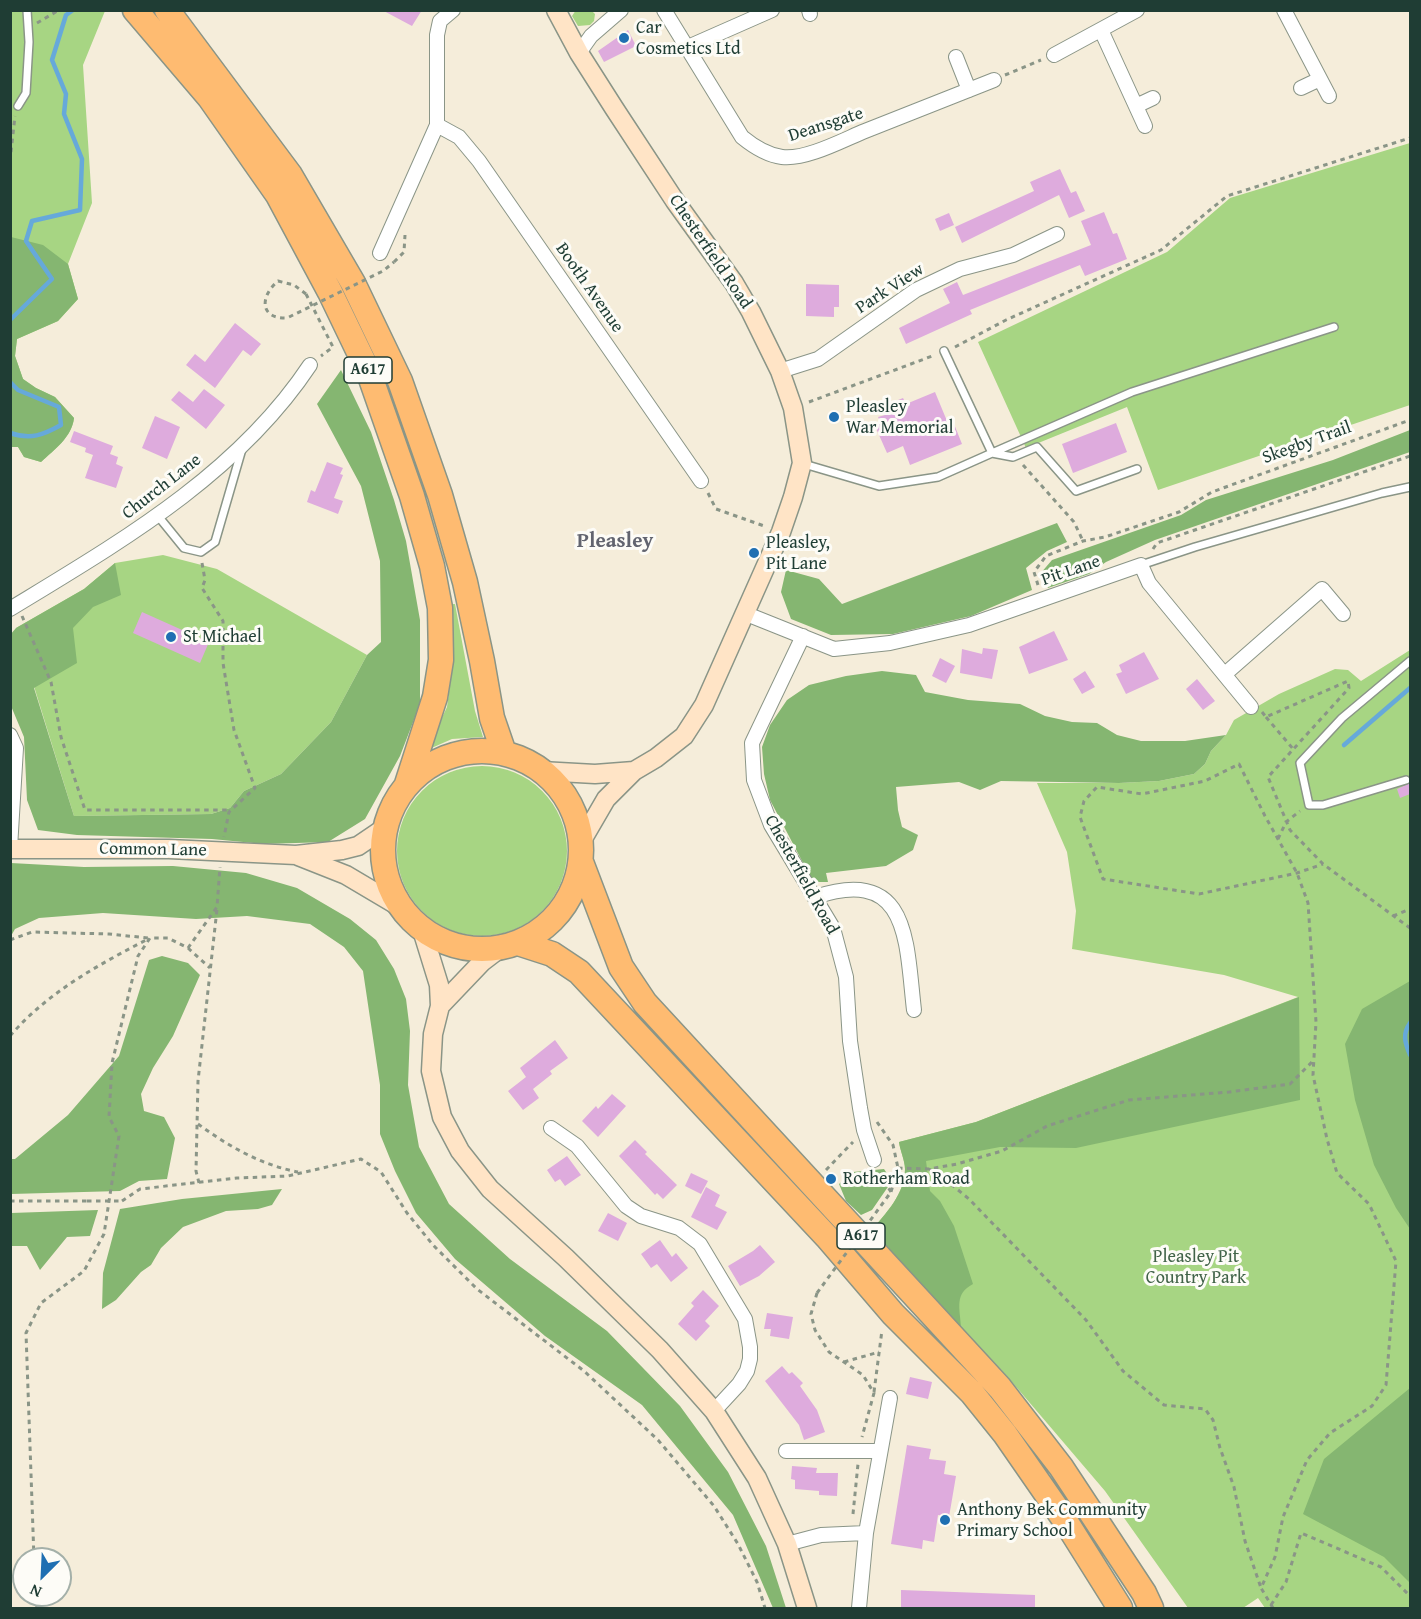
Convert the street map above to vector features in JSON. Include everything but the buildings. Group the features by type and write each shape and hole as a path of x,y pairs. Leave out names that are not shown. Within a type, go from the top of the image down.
{"highway":[{"name":"A617","path":"135,10 210,98 278,195 330,292 369,373 405,474 436,587 440,608 441,660 435,697 408,784"},
{"name":"A617","path":"167,10 290,175 353,283 400,381 440,495 465,582 492,718 504,753"},
{"path":"470,751 504,753 527,761 554,782 573,809 581,852 574,887 564,907 553,920 539,931 511,945 486,950 453,946 422,930 409,919 400,907 385,876 382,849 388,815 400,793 408,784 417,774 447,756 470,751"},
{"name":"A617","path":"581,852 604,927 621,967 645,1003 1000,1388 1062,1467 1144,1593 1151,1608"},
{"name":"A617","path":"511,945 552,954 579,972 827,1237 893,1314 972,1393 1005,1434 1066,1522 1120,1608"}],"main road":[{"name":"Chesterfield Road","path":"556,10 579,53 675,201 734,283 780,371 793,408 802,464 781,532 704,705 684,735 656,758 634,771"},
{"path":"541,771 595,774 634,771"},
{"path":"581,852 606,799 634,771"},
{"path":"296,855 358,846 386,828"},
{"name":"Common Lane","path":"10,848 169,849 296,855"},
{"path":"296,855 346,875 400,907"},
{"path":"422,930 439,985 440,1006 433,1034 431,1071 442,1117 460,1151 490,1189 566,1258 660,1350 714,1411 757,1478 787,1544 807,1608"},
{"path":"440,1006 483,962 511,945"}],"street":[{"path":"579,53 591,36 621,10"},
{"name":"Deansgate","path":"664,10 742,136 753,146 766,153 783,157 796,156 830,145 994,80"},
{"path":"688,47 772,10"},
{"path":"1054,55 1137,10"},
{"path":"1284,10 1329,96"},
{"path":"380,253 437,125 437,35 440,21 449,12"},
{"path":"1101,30 1145,126"},
{"path":"956,57 969,90"},
{"path":"1301,88 1320,79"},
{"path":"1136,106 1153,98"},
{"name":"Booth Avenue","path":"437,125 459,137 479,161 701,481"},
{"path":"1034,228 1041,242"},
{"name":"Park View","path":"780,371 818,359 916,290 960,269 1013,255 1057,234"},
{"name":"Church Lane","path":"14,607 158,516 242,446 293,391 310,365"},
{"path":"1141,565 1149,583 1251,707"},
{"name":"Pit Lane","path":"744,613 834,650 890,643 969,625 1141,565"},
{"path":"1225,674 1322,589 1343,614"},
{"name":"Chesterfield Road","path":"803,636 752,743 754,780 771,825 833,927 846,977 850,1041 864,1130 874,1160"},
{"path":"10,735 16,748 10,848"},
{"path":"815,897 836,890 863,890 888,900 901,921 914,1010"},
{"path":"551,1128 577,1146 626,1206 641,1216 679,1228 700,1244 741,1312 748,1331 750,1359 747,1371 739,1384 714,1411"},
{"path":"859,1608 866,1533 890,1398"},
{"path":"786,1451 880,1451"},
{"path":"787,1544 821,1535 866,1533"}],"lane":[{"path":"18,106 26,93 27,10"},
{"path":"802,464 879,486 938,477 1132,392 1334,327"},
{"path":"944,351 992,453"},
{"path":"158,516 184,548 201,552 215,542 242,446"},
{"path":"992,453 1013,457 1037,447 1076,491 1137,469"},
{"name":"Pit Lane","path":"1141,565 1360,499 1410,487"},
{"path":"1406,780 1323,805 1309,805 1300,764 1342,718 1410,661"}],"path":[{"path":"28,29 58,10"},
{"path":"994,80 1054,55"},
{"path":"10,161 18,106"},
{"path":"793,408 944,351 1161,250 1227,196 1410,138"},
{"path":"310,365 333,347 306,294 294,285 278,282 268,289 264,302 268,312 278,318 287,318 383,271 394,262"},
{"name":"Skegby Trail","path":"1083,541 1105,537 1179,512 1212,492 1410,420"},
{"path":"1141,565 1157,543 1410,456"},
{"path":"1013,457 1032,474 1074,522 1083,541 1046,556 1034,572 1042,600"},
{"path":"701,481 716,509 781,532"},
{"path":"199,1183 196,1171 198,1081 221,852 229,812 255,789 234,730 223,663 223,621 202,588 205,580 201,552"},
{"path":"14,607 51,682 61,737 85,810 227,810 229,812"},
{"path":"1266,717 1348,681 1348,688 1268,777 1290,830 1323,864 1410,928"},
{"path":"1251,707 1260,709 1293,749"},
{"path":"1261,1588 1275,1557 1283,1517 1307,1460 1330,1433 1372,1406 1386,1385 1396,1262 1369,1203 1337,1173 1313,1075 1316,1022 1308,903 1297,873 1239,764 1205,781 1142,794 1097,787 1083,801 1080,817 1103,879 1199,894 1297,873 1323,864"},
{"path":"1278,839 1286,822 1309,805"},
{"path":"188,948 217,908"},
{"path":"1393,916 1410,909"},
{"path":"10,940 32,932 168,938 188,948 210,968"},
{"path":"10,1036 64,986 150,938"},
{"path":"34,1547 26,1333 41,1303 84,1271 104,1234 119,1136 109,1117 112,1063 138,956 150,938"},
{"path":"898,1168 929,1169 957,1164 1002,1151 1047,1126 1129,1100 1229,1092 1290,1084 1314,1061"},
{"path":"198,1124 224,1143 251,1156 282,1169 301,1173"},
{"path":"812,1184 864,1130"},
{"path":"10,1201 122,1201 140,1189 237,1178 288,1176 361,1159 381,1172 407,1213 434,1245 477,1289 584,1371 658,1440 714,1506 738,1544 757,1582 765,1608"},
{"path":"929,1169 969,1199 1086,1320 1123,1371 1164,1406 1205,1409 1213,1420 1234,1487 1245,1541 1261,1588 1272,1606 1286,1582 1300,1533 1381,1567 1410,1596"},
{"path":"874,1393 863,1375 829,1352 815,1330 811,1314 818,1293 891,1192 880,1178"},
{"path":"851,1533 859,1451 874,1393 883,1328 893,1314"},
{"path":"844,1362 879,1352"}],"green space":[{"path":"576,10 592,11 595,14 594,21 590,25 578,26 572,16"},
{"path":"11,11 105,11 83,65 92,203 68,264 78,299 58,321 17,339 15,356 23,379 55,397 74,418 66,437 41,462 24,457 18,447 11,447"},
{"path":"1410,143 1410,405 1158,490 1127,407 1026,448 978,342 1167,252 1230,198"},
{"path":"11,237 43,245 68,264 78,299 58,321 17,339 15,356 23,379 55,397 74,418 66,437 41,462 24,457 18,447 11,447"},
{"path":"341,370 371,432 394,500 406,541 420,620 420,704 400,756 365,819 328,842 264,844 212,839 77,835 38,830 27,800 24,737 11,706 10,635 16,628 84,589 115,563 121,595 93,607 73,628 77,663 34,688 74,816 211,814 230,808 244,791 281,774 331,722 367,655 381,642 380,561 361,486 317,404"},
{"path":"1410,430 1410,452 1155,540 1106,562 1089,574 1048,588 1040,574 1052,560 1181,515 1206,500 1333,460"},
{"path":"1057,523 1067,542 1047,551 1026,568 1032,590 971,616 893,634 831,635 791,619 781,592 786,570 819,579 842,604"},
{"path":"163,555 217,569 367,655 331,722 281,774 244,791 230,808 211,814 74,816 16,628 84,589 115,563"},
{"path":"451,604 455,604 475,711 483,737 452,739 427,750 447,707 453,662"},
{"name":"Pleasley Pit Country Park","path":"1410,650 1410,1608 1265,1608 1258,1598 1243,1608 1188,1608 1105,1491 1006,1375 871,1231 894,1203 902,1187 905,1169 899,1142 976,1122 1298,997 1224,975 1072,949 1076,911 1067,852 1037,783 1159,781 1194,774 1205,764 1211,751 1226,735 1234,720 1279,694 1335,669 1348,670 1361,681"},
{"path":"882,671 916,675 925,692 968,700 1020,704 1045,716 1072,722 1097,723 1117,735 1141,741 1185,741 1226,735 1211,751 1205,764 1194,774 1159,781 1119,783 1001,781 980,790 959,782 896,787 902,827 918,835 913,850 886,866 826,873 828,882 818,882 812,880 770,800 764,774 762,747 770,725 787,700 809,685 846,676"},
{"path":"482,766 514,773 542,791 560,819 567,851 560,883 542,911 514,929 482,936 450,929 422,911 404,883 397,851 404,819 422,791 450,773"},
{"path":"11,863 84,867 173,866 246,873 297,888 350,919 376,940 394,969 406,999 410,1031 408,1085 419,1147 449,1204 510,1259 607,1331 680,1406 728,1472 766,1546 786,1608 773,1608 733,1515 642,1405 545,1336 455,1259 416,1213 380,1134 380,1085 363,971 344,947 310,924 247,916 196,919 103,913 39,918 15,929 11,936"},
{"path":"162,956 188,963 200,975 173,1036 153,1068 141,1094 144,1111 164,1117 175,1138 167,1179 139,1181 120,1191 11,1194 11,1159 15,1159 68,1115 119,1056 149,960"},
{"path":"1410,981 1410,1229 1396,1208 1374,1165 1355,1100 1345,1044 1362,1009"},
{"path":"1299,997 1300,1100 1076,1148 1000,1147 926,1161 930,1191 940,1201 954,1226 973,1284 963,1292 961,1297 959,1308 961,1327 871,1231 894,1203 902,1187 905,1169 899,1142 976,1122"},
{"path":"884,1169 892,1181 872,1210 861,1215 846,1201 839,1184 853,1172"},
{"path":"282,1189 272,1205 258,1209 226,1211 183,1227 161,1248 151,1265 141,1272 116,1300 102,1309 103,1273 120,1209 182,1199"},
{"path":"98,1210 90,1236 67,1237 40,1270 27,1246 11,1246 11,1213"},
{"path":"1410,1388 1410,1583 1384,1557 1303,1514 1324,1459"}],"waterway":[{"path":"10,320 52,279 26,241 32,221 80,210 82,159 64,114 66,94 52,60 66,15 73,10"},
{"path":"10,382 18,390 59,407 61,425 37,435 24,436 10,433"},
{"path":"1344,745 1410,688"},
{"path":"1410,1023 1405,1039 1410,1055"}],"place":[{"name":"Car Cosmetics Ltd","path":"624,38"},
{"name":"Pleasley War Memorial","path":"834,417"},
{"name":"Pleasley, Pit Lane","path":"754,553"},
{"name":"St Michael","path":"171,637"},
{"name":"Rotherham Road","path":"831,1179"},
{"name":"Anthony Bek Community Primary School","path":"945,1520"}],"district":[{"name":"Pleasley","path":"615,542"}]}
